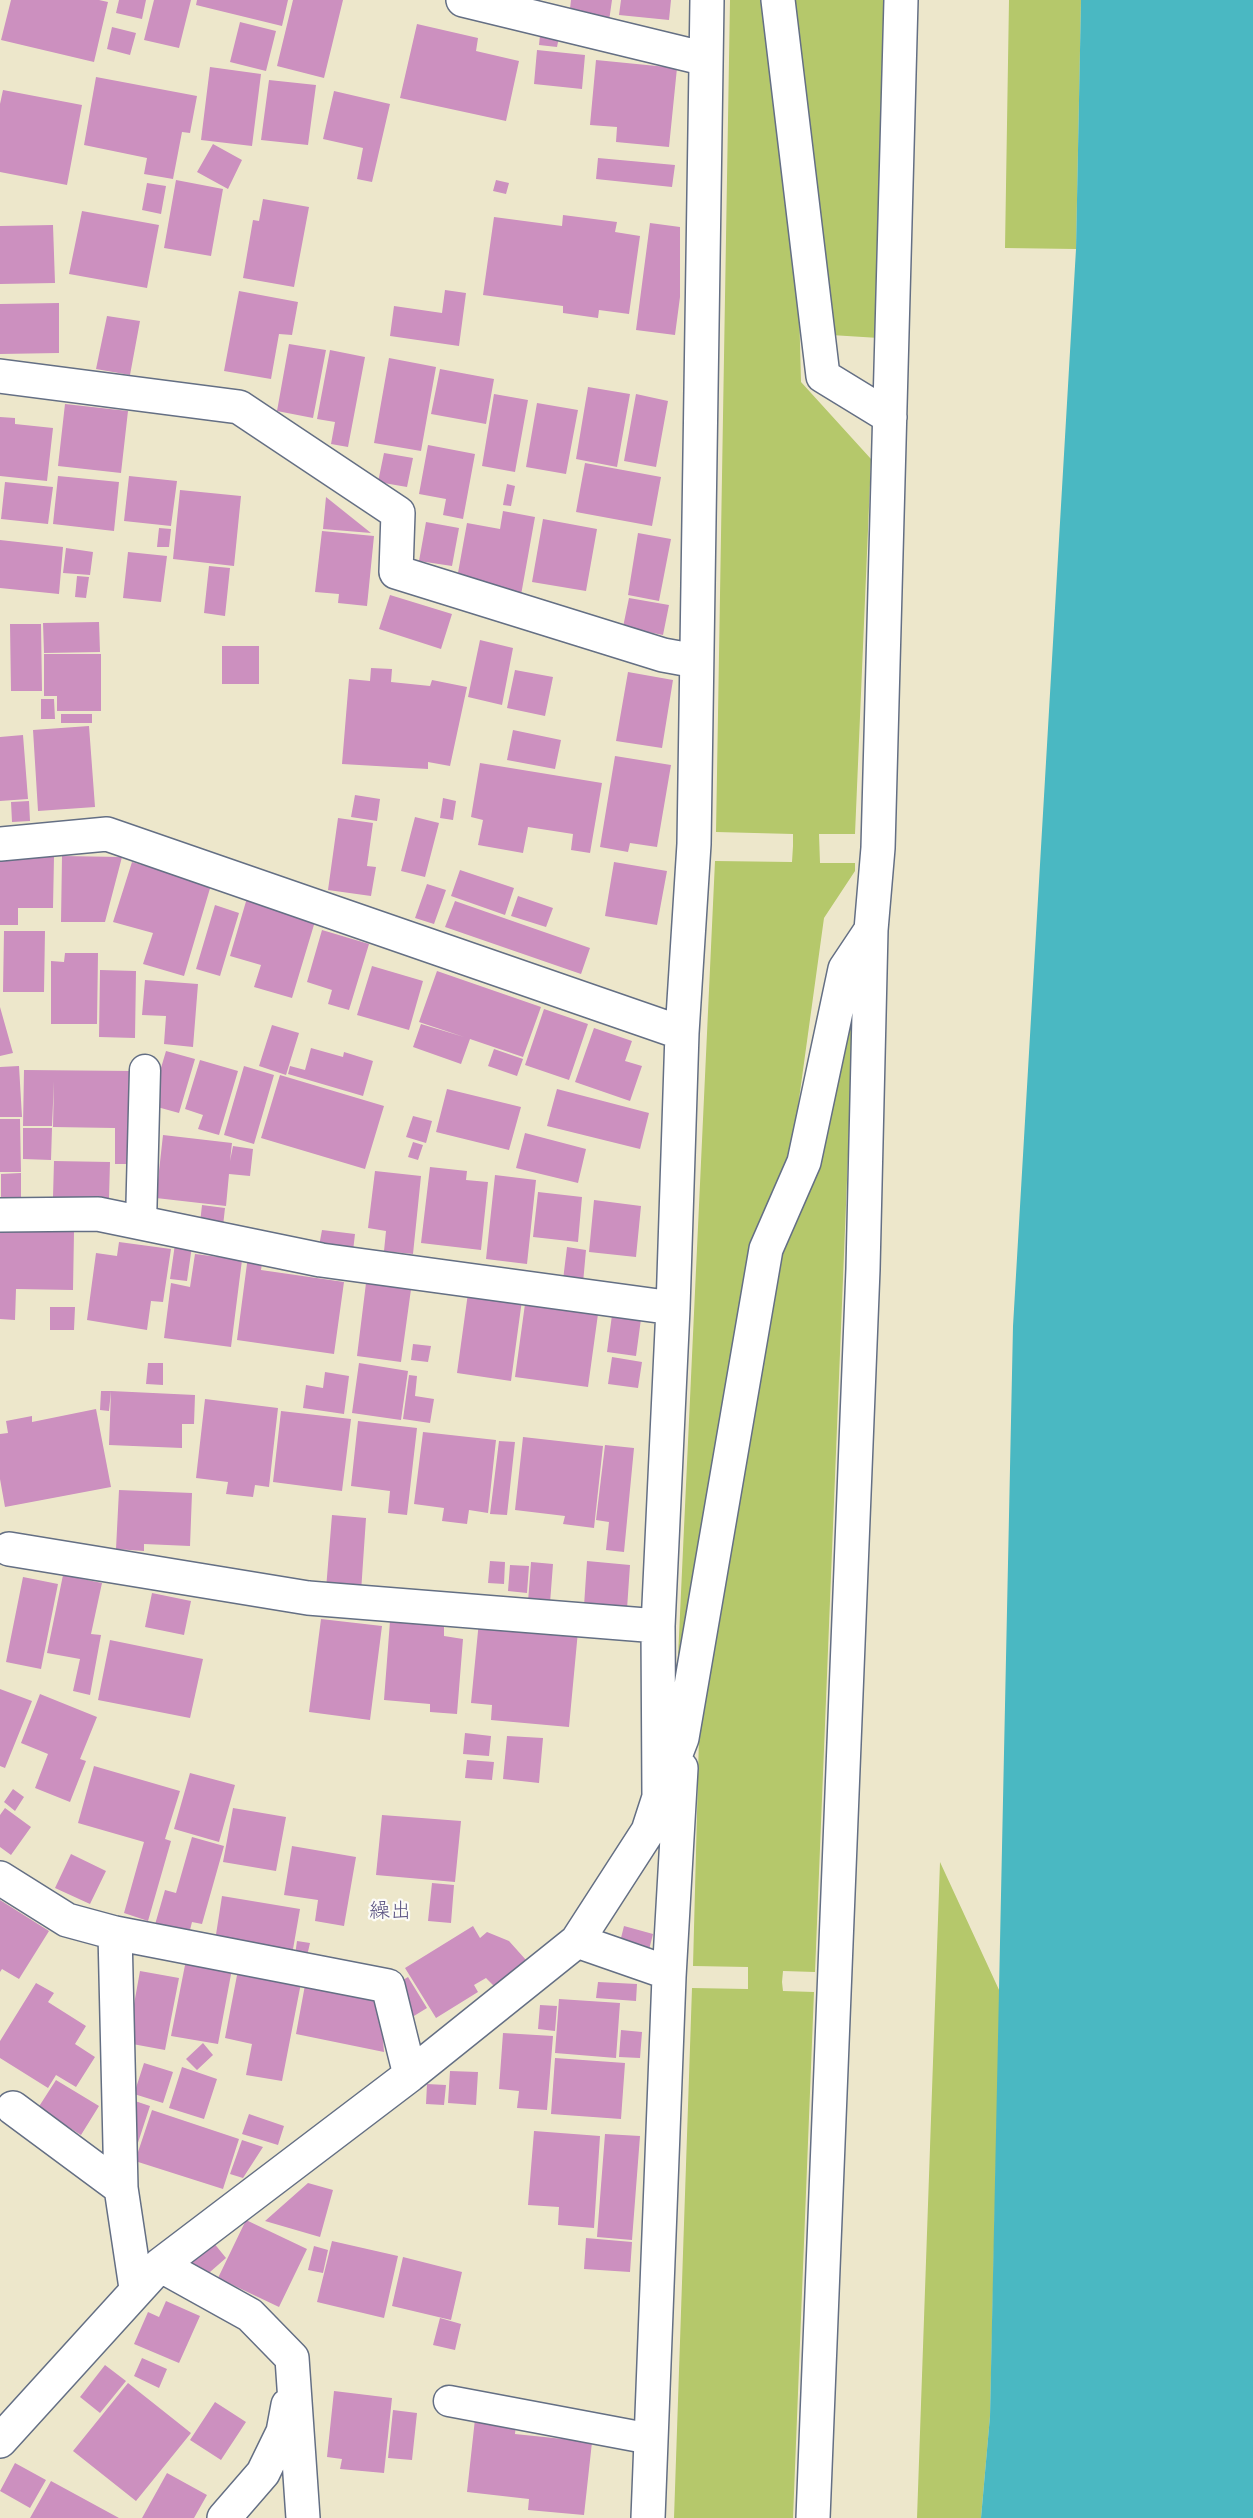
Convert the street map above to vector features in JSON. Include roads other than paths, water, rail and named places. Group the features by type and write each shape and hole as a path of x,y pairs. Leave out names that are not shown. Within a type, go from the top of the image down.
{"street":[{"path":"463,0 706,59"},
{"path":"659,1797 658,1626 674,1308 682,1033 694,843 707,0"},
{"path":"778,0 823,376 890,417"},
{"path":"813,2518 863,1269 902,0"},
{"path":"0,376 239,407 398,513 396,572 663,655 696,661"},
{"path":"0,844 107,834 682,1033"},
{"path":"648,2518 669,1973 682,1738 766,1249 804,1162 845,969 872,930"},
{"path":"0,1215 98,1214 321,1260 674,1308"},
{"path":"3,1547 308,1598 658,1626"},
{"path":"0,2441 136,2288 160,2265 410,2075 577,1941 648,1831 682,1738"},
{"path":"0,1878 67,1920 115,1933 388,1986 410,2075"},
{"path":"115,1933 121,2188 136,2288"},
{"path":"577,1941 669,1973"},
{"path":"13,2108 121,2188"},
{"path":"160,2265 250,2315 292,2358 303,2518"},
{"path":"224,2518 263,2473 283,2432 294,2380"}],"lane":[{"path":"141,1223 145,1070"},
{"path":"449,2401 651,2439"}],"water":[{"path":"1081,0 1253,0 1253,2518 981,2518 990,2416 1013,1326 1076,249"}],"district":[{"name":"繰出","path":"390,1911"}]}
